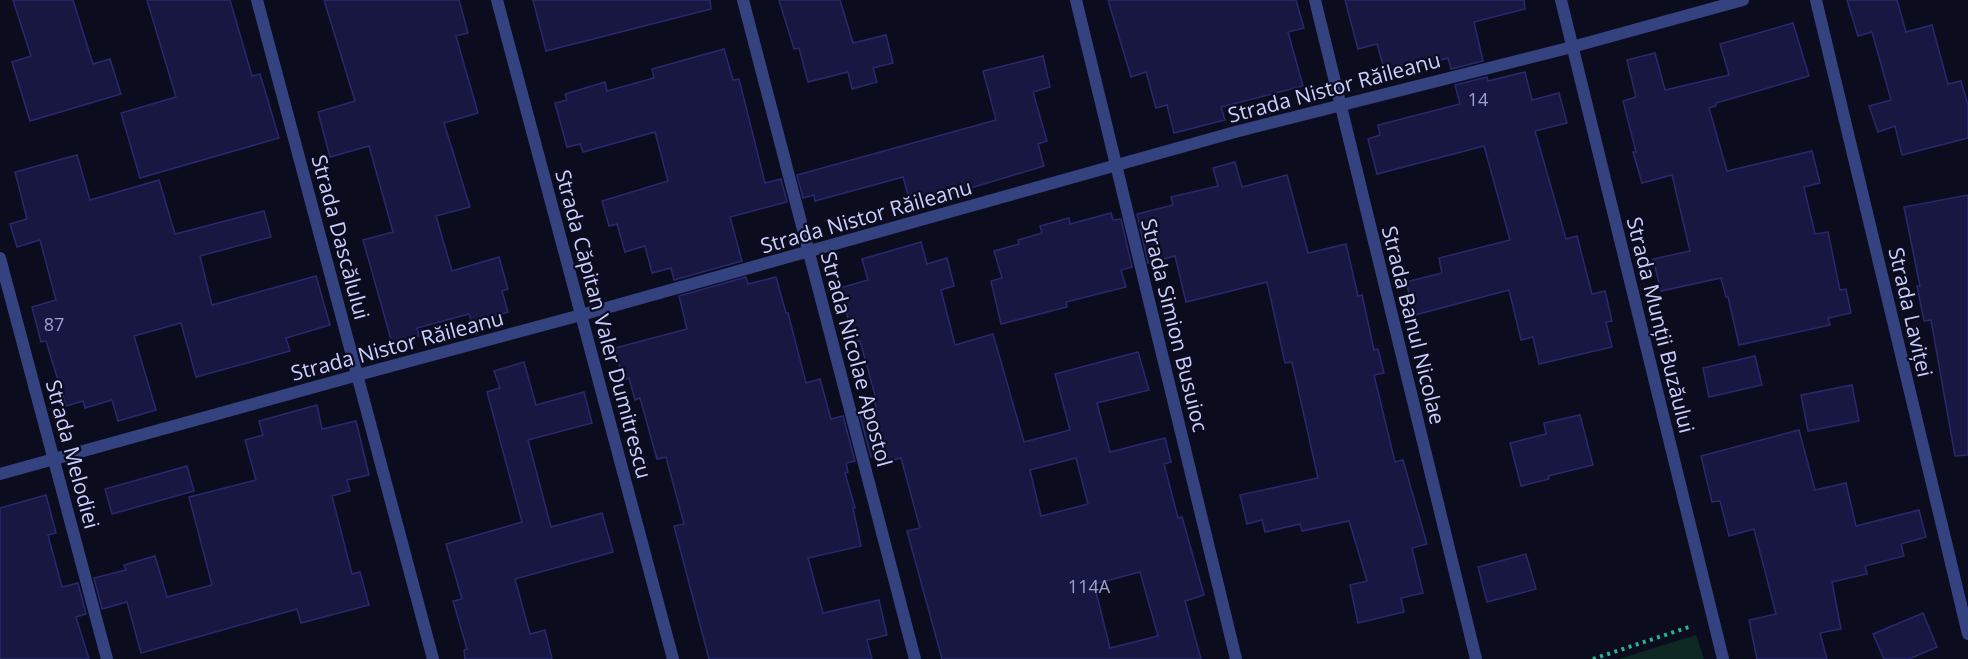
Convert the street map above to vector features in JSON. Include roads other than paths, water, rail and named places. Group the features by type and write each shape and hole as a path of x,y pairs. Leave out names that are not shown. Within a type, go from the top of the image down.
{"street":[{"name":"Strada Dascălului","path":"257,0 433,659"},
{"name":"Strada Căpitan Valer Dumitrescu","path":"497,0 673,659"},
{"name":"Strada Nicolae Apostol","path":"743,0 915,659"},
{"name":"Strada Simion Busuioc","path":"1076,0 1236,659"},
{"name":"Strada Banul Nicolae","path":"1315,0 1476,659"},
{"name":"Strada Munții Buzăului","path":"1561,0 1723,659"},
{"name":"Strada Nistor Răileanu","path":"0,474 1340,104 1572,46 1743,0"},
{"name":"Strada Laviței","path":"1816,0 1968,634"},
{"name":"Strada Melodiei","path":"0,258 107,659"}]}
